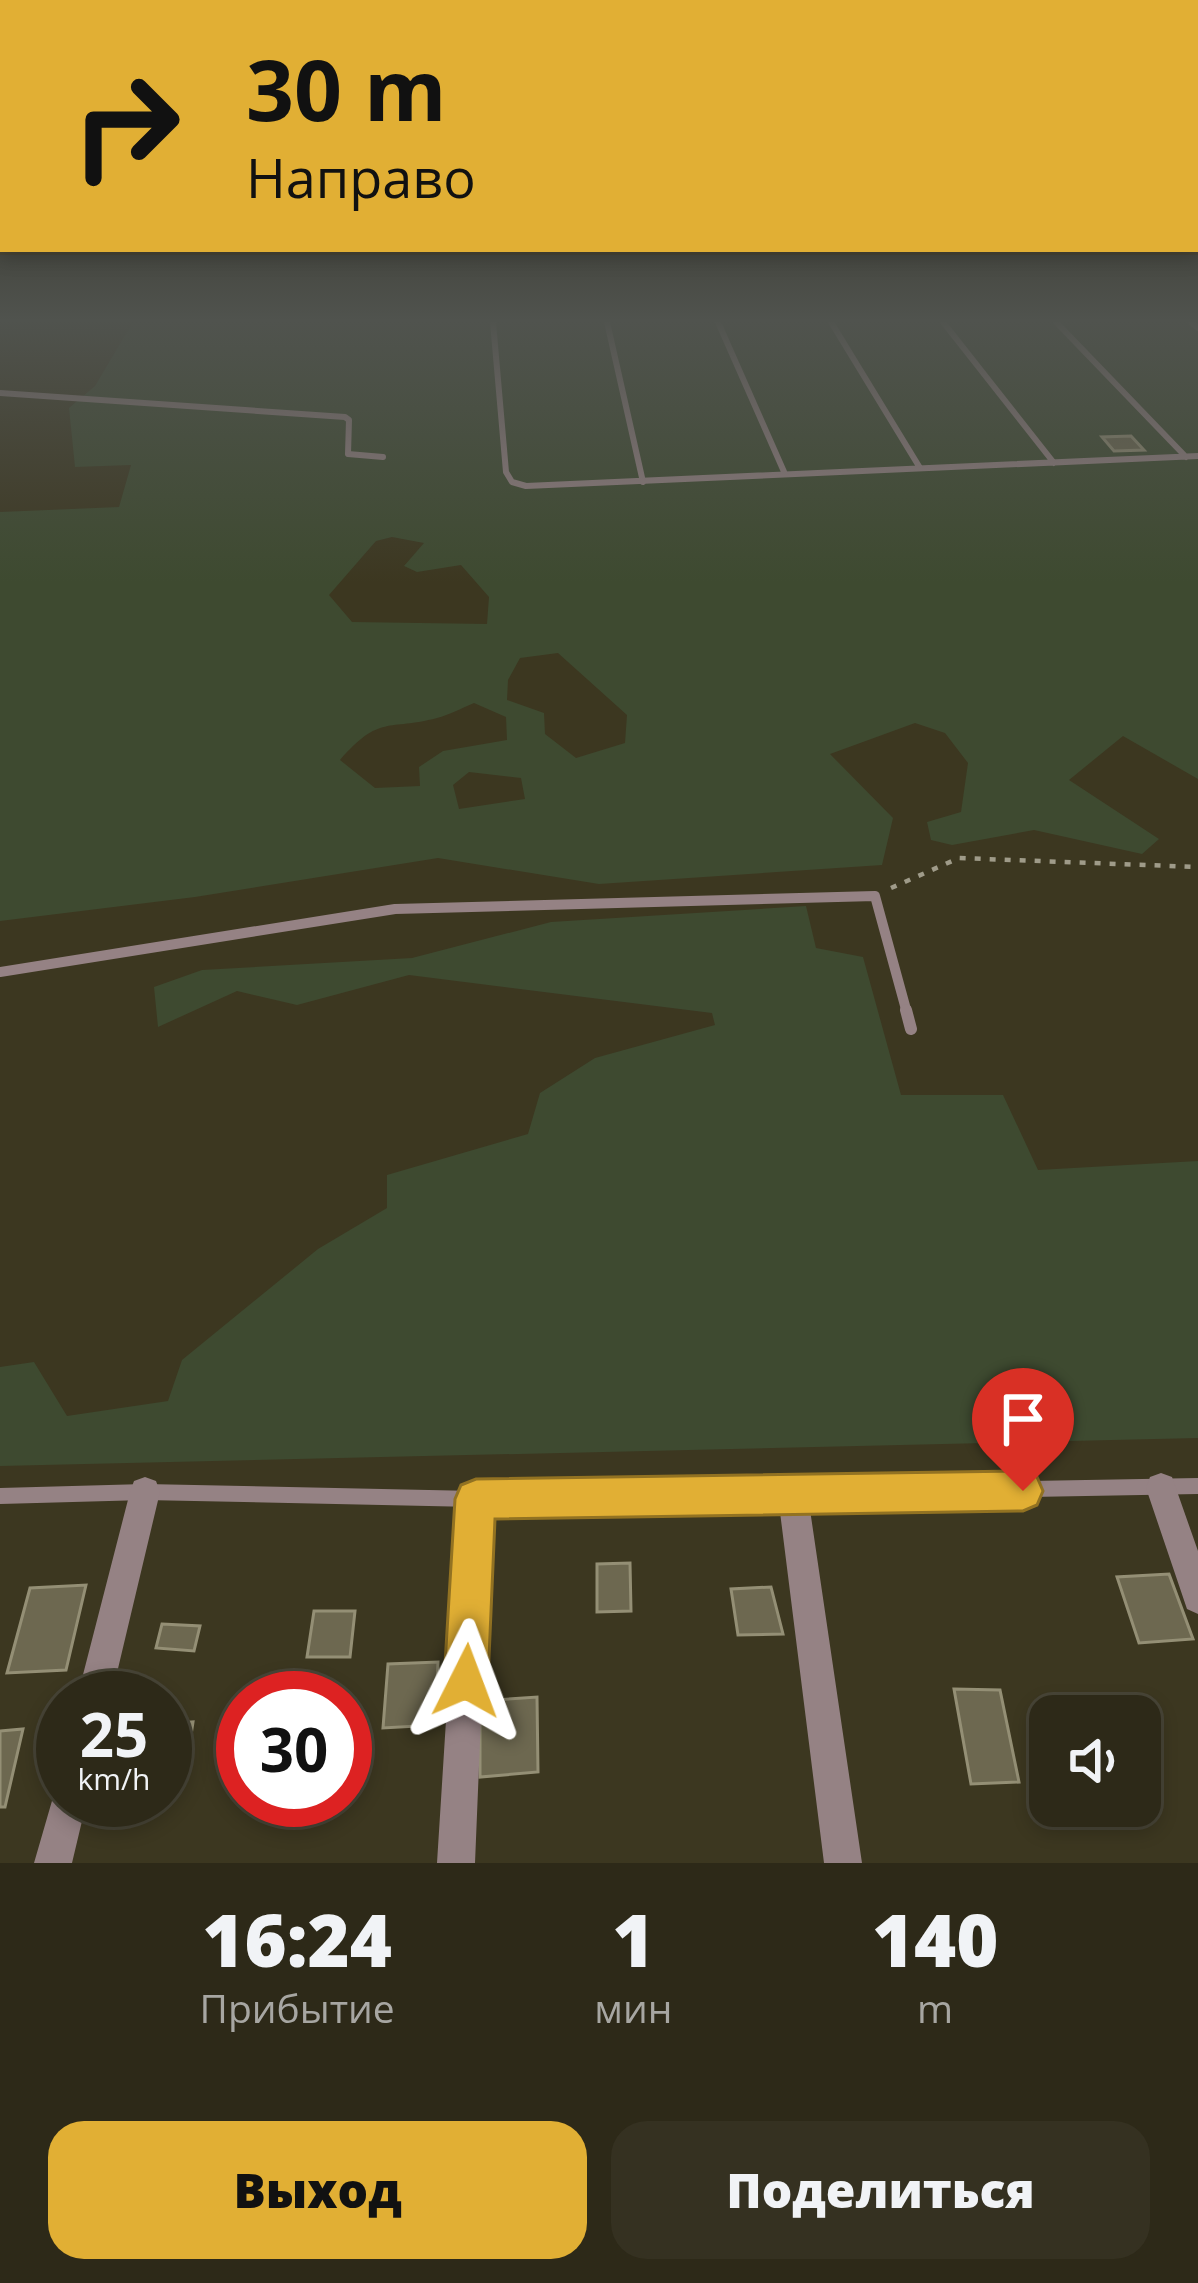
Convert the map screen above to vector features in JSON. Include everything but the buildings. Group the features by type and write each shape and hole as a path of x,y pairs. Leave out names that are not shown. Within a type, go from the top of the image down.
{"street":[{"path":"1161,1488 1198,1598"},
{"path":"101,1671 146,1492"},
{"path":"794,1496 843,1863"},
{"path":"455,1863 476,1499"},
{"path":"53,1863 62,1827"}],"lane":[{"path":"239,409 345,416 349,420 348,454 383,457"},
{"path":"501,409 506,472 512,482 526,486 1198,456"},
{"path":"627,409 643,482"},
{"path":"756,409 785,474"},
{"path":"884,409 920,468"},
{"path":"1011,409 1054,463"},
{"path":"1140,409 1186,457"},
{"path":"0,972 395,909 875,896 911,1029"},
{"path":"0,1496 146,1492 476,1499 1198,1486"}],"path":[{"path":"875,896 959,858 1198,867"}],"green space":[{"path":"69,409 1198,409 1198,779 1123,736 1069,780 1159,839 1142,854 1034,830 952,845 931,840 927,822 961,812 968,763 945,733 915,723 830,754 893,818 882,865 599,884 438,858 195,897 0,921 0,512 119,507 131,465 75,467","holes":["392,537 424,543 404,566 417,572 461,565 489,597 487,624 352,622 329,595 376,541","558,653 627,715 625,743 576,758 545,734 544,713 507,700 508,680 520,658","474,703 506,717 507,740 443,751 419,767 420,786 375,788 340,760 375,730 437,718","469,772 521,778 525,799 459,809 453,785"]},
{"path":"806,906 816,948 863,957 901,1095 1003,1095 1038,1170 1198,1161 1198,1438 0,1466 0,1367 34,1362 67,1416 168,1401 182,1360 318,1249 387,1208 387,1175 528,1134 540,1093 595,1058 715,1025 712,1013 409,975 297,1005 237,991 158,1027 154,987 202,970 412,958 551,922"}],"route":[{"path":"466,1681 476,1499 1023,1491"}]}
